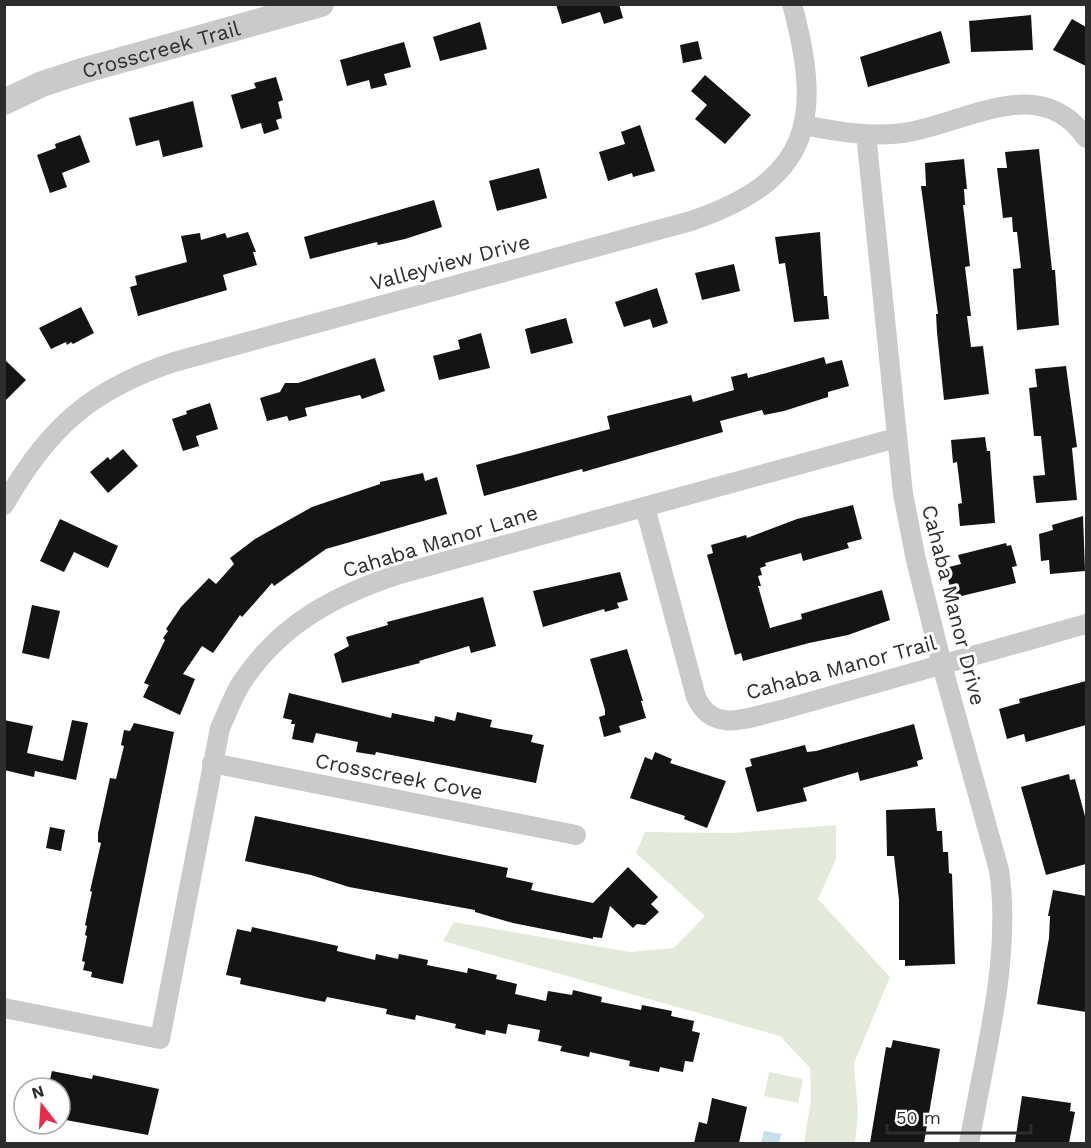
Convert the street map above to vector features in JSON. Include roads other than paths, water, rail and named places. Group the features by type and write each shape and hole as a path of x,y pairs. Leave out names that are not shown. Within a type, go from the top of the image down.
{"street":[{"name":"Crosscreek Trail","path":"4,102 42,84 82,71 321,4"},
{"name":"Valleyview Drive","path":"4,505 39,450 61,425 122,381 174,362 729,208 753,195 775,175 791,154 804,124 808,84 792,4"},
{"path":"804,124 866,134 908,132 997,108 1039,104 1065,115 1086,138"},
{"name":"Cahaba Manor Drive","path":"866,134 896,438 916,560 942,665 999,870 1003,900 998,976 969,1143"},
{"name":"Cahaba Manor Lane","path":"4,1008 160,1039 220,728 241,683 267,649 297,621 328,602 356,589 403,573 896,438"},
{"name":"Cahaba Manor Trail","path":"645,507 696,697 702,710 711,717 727,721 781,710 1086,624"},
{"name":"Crosscreek Cove","path":"212,763 576,835"}],"water":[{"path":"764,1131 781,1134 779,1143 761,1143"}]}
